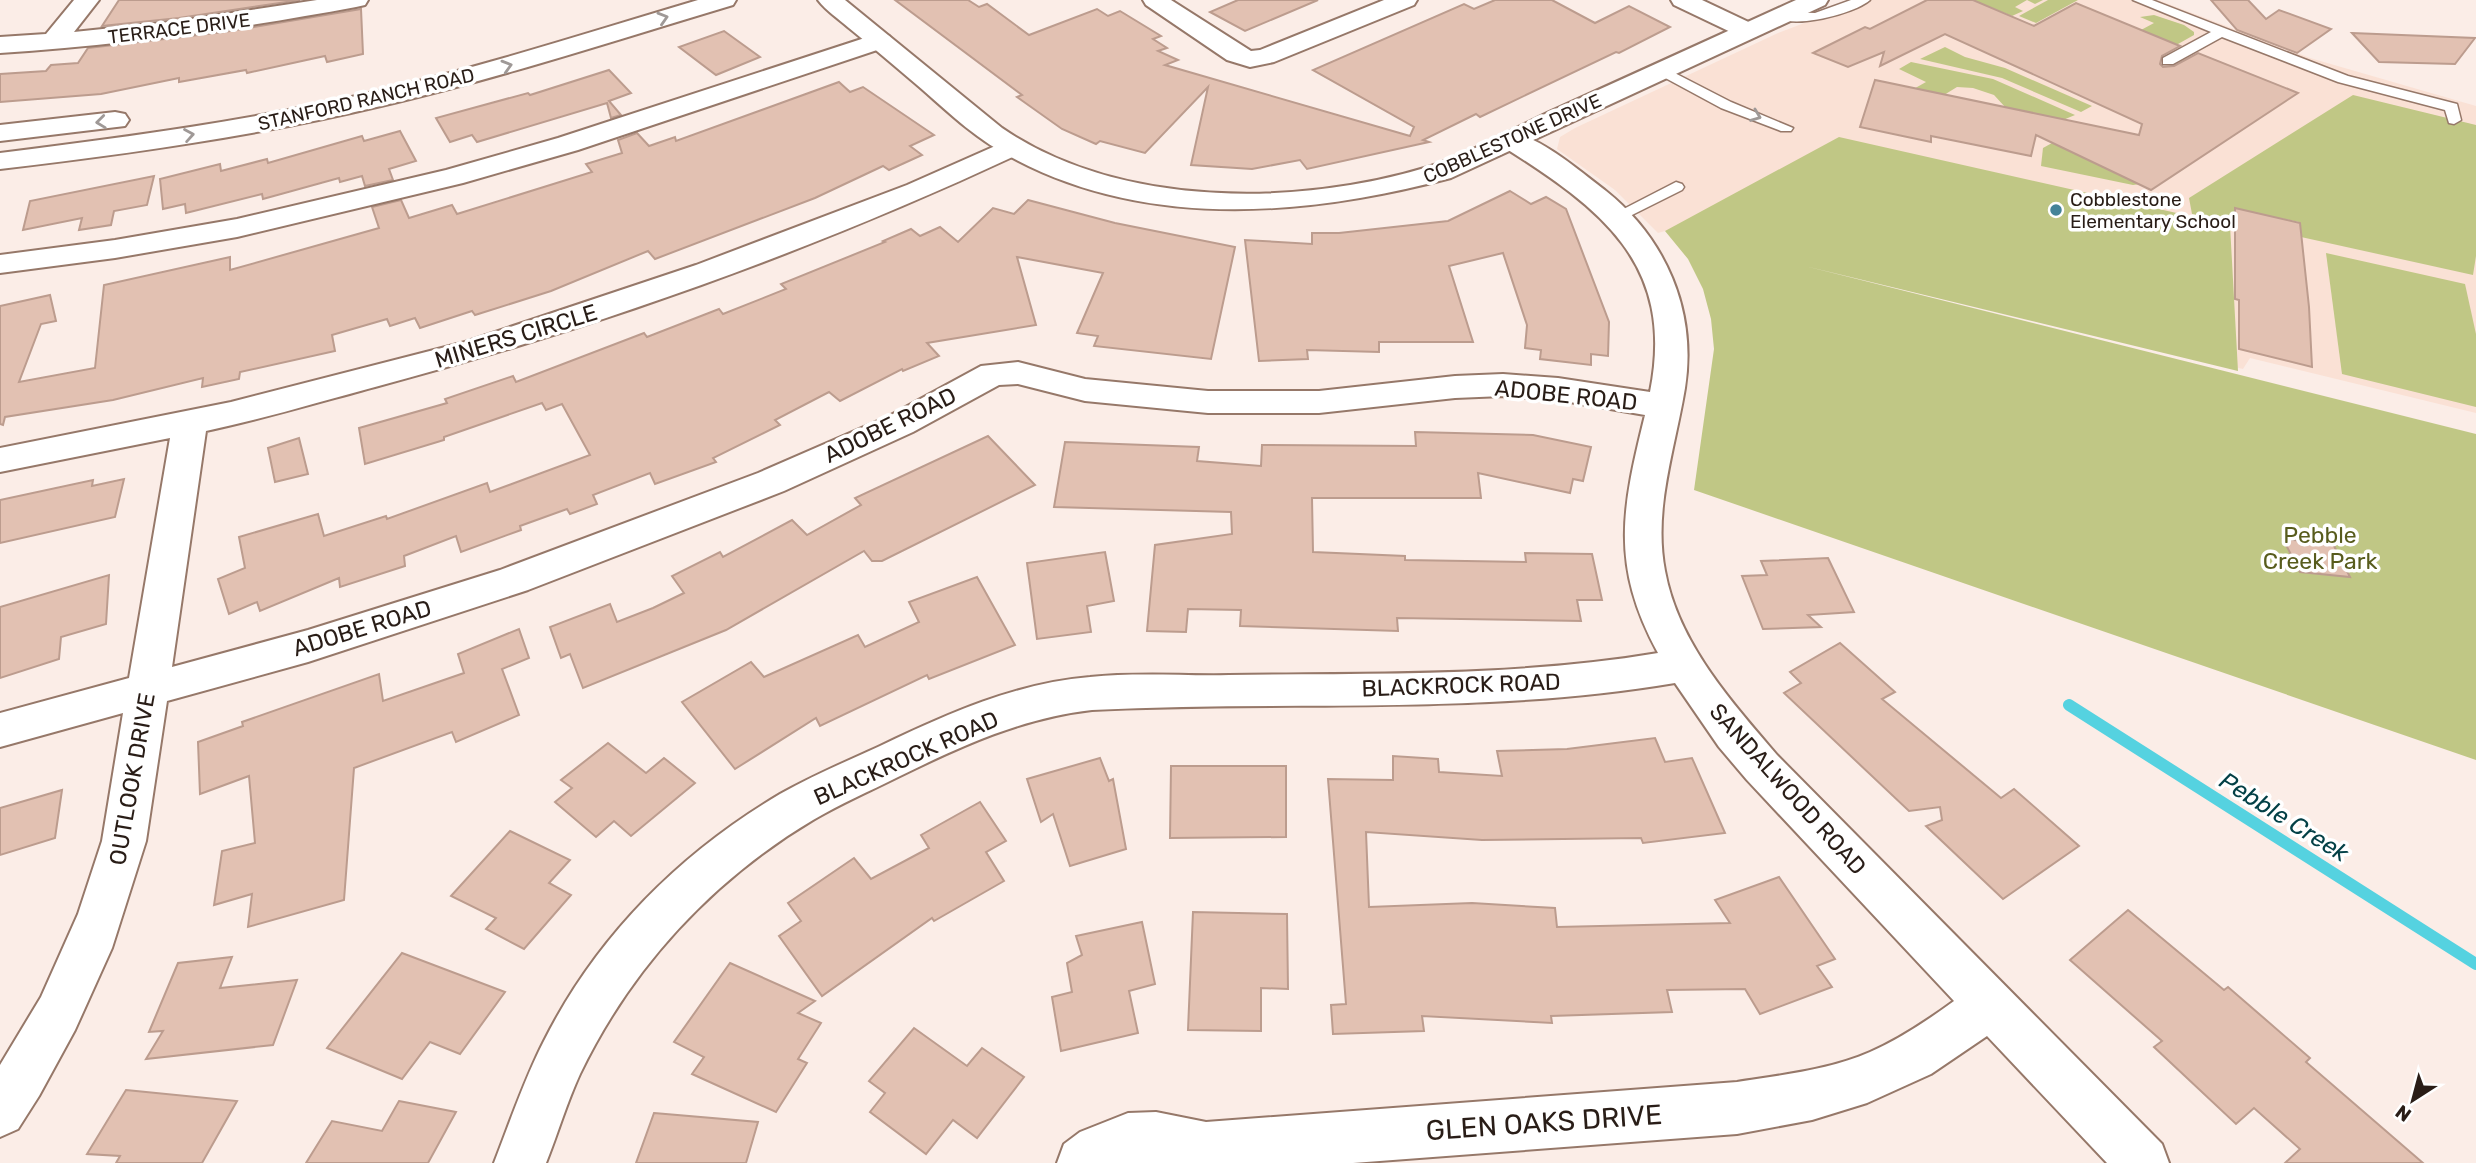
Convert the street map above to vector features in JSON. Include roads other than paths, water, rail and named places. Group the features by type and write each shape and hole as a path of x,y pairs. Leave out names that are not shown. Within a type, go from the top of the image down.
{"street":[{"path":"53,42 87,0"},
{"name":"TERRACE DRIVE","path":"0,46 204,26 356,0"},
{"name":"STANFORD RANCH ROAD","path":"396,69 484,47 645,0"},
{"name":"STANFORD RANCH ROAD","path":"0,161 170,139 379,99 497,69 724,0"},
{"name":"COBBLESTONE DRIVE","path":"830,0 1011,147 1069,173 1109,185 1206,201 1343,196 1441,172 1816,0"},
{"path":"1156,0 1236,55 1250,59 1265,57 1405,0"},
{"path":"1683,0 1748,31"},
{"path":"0,264 115,249 237,228 453,177 595,135 880,41"},
{"path":"0,133 140,117"},
{"name":"SANDALWOOD ROAD","path":"1512,140 1578,181 1618,216 1646,251 1659,275 1672,327 1671,364 1644,498 1641,529 1643,563 1654,603 1710,707 1781,788 2143,1163"},
{"name":"MINERS CIRCLE","path":"0,460 190,423 381,376 570,320 707,272 917,191 1011,147"},
{"name":"ADOBE ROAD","path":"0,730 367,628 514,580 771,482 901,424 993,374 1018,373 1085,390 1208,402 1319,402 1455,387 1503,385 1558,389 1663,406"},
{"name":"OUTLOOK DRIVE","path":"0,1111 46,1038 77,979 105,907 124,841 190,423"},
{"name":"BLACKROCK ROAD","path":"520,1163 568,1044 629,948 666,906 712,864 800,806 960,729 1006,712 1090,693 1542,684 1634,675 1685,665"},
{"name":"GLEN OAKS DRIVE","path":"1083,1163 1113,1142 1145,1135 1206,1148 1737,1108 1760,1104 1820,1092 1883,1072 1948,1035 1991,1004"}],"lane":[{"path":"1781,16 1816,17 1863,0"},
{"path":"2140,0 2343,79 2452,107 2454,120"},
{"path":"2168,61 2221,32"},
{"path":"1662,71 1726,105 1786,128"},
{"path":"1618,216 1676,187"}],"waterway":[{"name":"Pebble Creek","path":"2069,705 2476,964"}],"place":[{"name":"Cobblestone Elementary School","path":"2056,210"}],"park label":[{"name":"Pebble Creek Park","path":"2320,548"}]}
